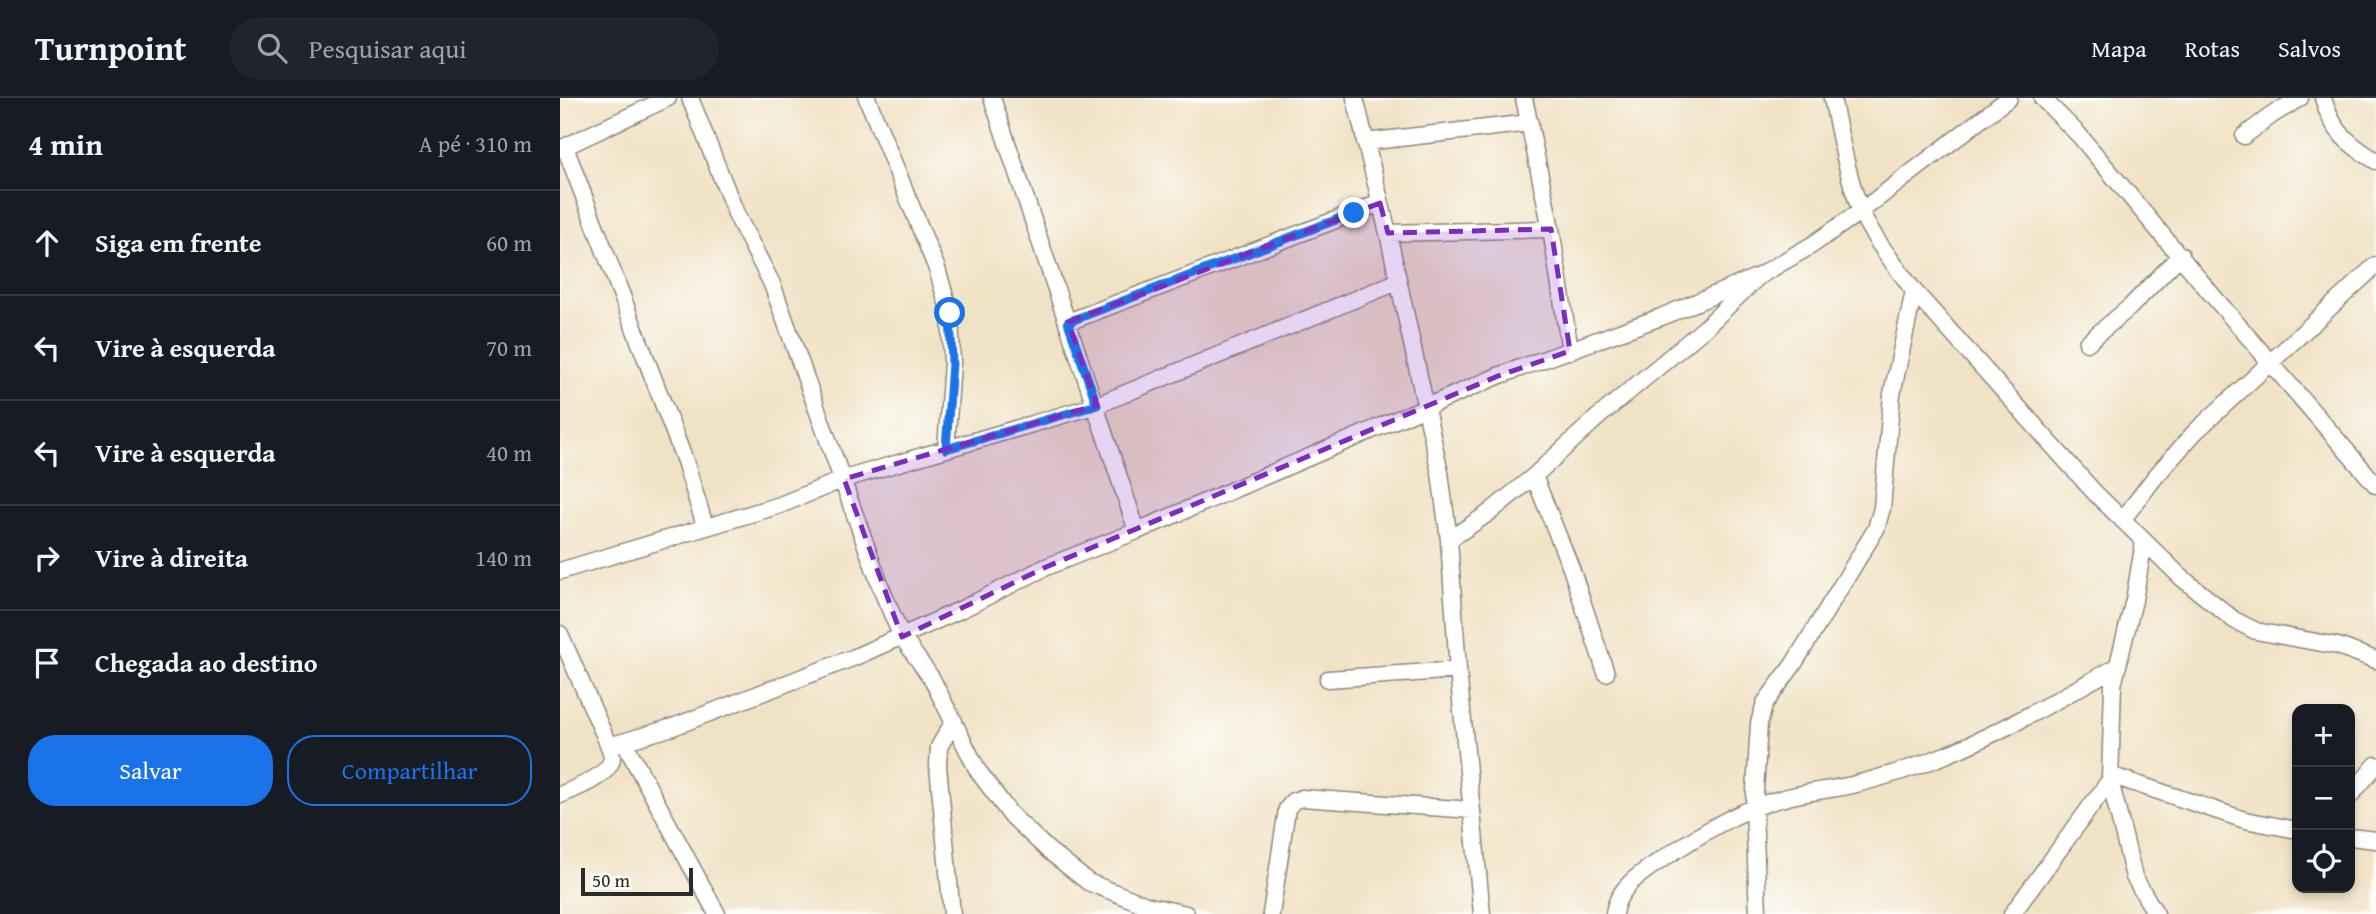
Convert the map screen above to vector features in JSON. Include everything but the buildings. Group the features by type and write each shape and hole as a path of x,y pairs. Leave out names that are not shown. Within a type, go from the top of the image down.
{"street":[{"path":"668,98 562,148 681,450 705,526"},
{"path":"690,98 737,216 772,284 844,479 862,538 902,637 932,679 978,771 1010,814 1048,850 1088,882 1146,905 1186,914"},
{"path":"867,98 937,269 950,313 952,363 946,449"},
{"path":"992,98 1137,531"},
{"path":"1355,98 1388,233 1440,473 1449,540 1458,670 1482,914"},
{"path":"1524,98 1551,229 1570,351"},
{"path":"1832,98 1861,211 1914,291 2095,493 2182,578 2234,620 2256,631 2338,646 2376,660"},
{"path":"616,744 673,727 855,657 1046,567 1137,531 1498,376 1661,317 1759,276 1812,245 1861,211 2009,98"},
{"path":"2042,98 2079,135 2376,485"},
{"path":"2244,136 2300,98"},
{"path":"2323,98 2328,115 2340,135 2376,161"},
{"path":"1366,142 1531,123"},
{"path":"1068,322 1380,204"},
{"path":"1388,233 1551,229"},
{"path":"2087,343 2130,307 2181,255"},
{"path":"2123,519 2155,477 2195,432 2376,265"},
{"path":"1449,540 1534,477 1598,417 1705,328 1759,276"},
{"path":"560,571 780,505 844,479 1097,405 1397,282"},
{"path":"1758,914 1754,808 1759,723 1765,703 1793,664 1876,528 1882,508 1892,394 1914,291"},
{"path":"1534,477 1571,568 1606,673"},
{"path":"2144,542 2134,600 2113,685 2110,778 2134,877 2156,914"},
{"path":"560,634 616,744 717,914"},
{"path":"1614,914 1614,906 1622,892 1636,876 1734,815 1782,798 1853,785 1936,759 2022,720 2118,666"},
{"path":"1328,680 1458,670"},
{"path":"952,914 938,766 939,747 954,721"},
{"path":"560,795 598,776 608,766 616,744"},
{"path":"2355,790 2376,765"},
{"path":"2110,778 2245,820 2292,829"},
{"path":"2012,914 2110,778"},
{"path":"1271,914 1286,809 1293,801 1303,798 1472,810"},
{"path":"2355,838 2376,840"}],"highlighted area":[{"path":"1380,203 1388,233 1551,229 1570,351 1498,376 1046,567 902,637 844,479 1097,405 1068,322"}],"route":[{"path":"950,313 952,363 946,449 1097,405 1068,322 1354,213"}]}
